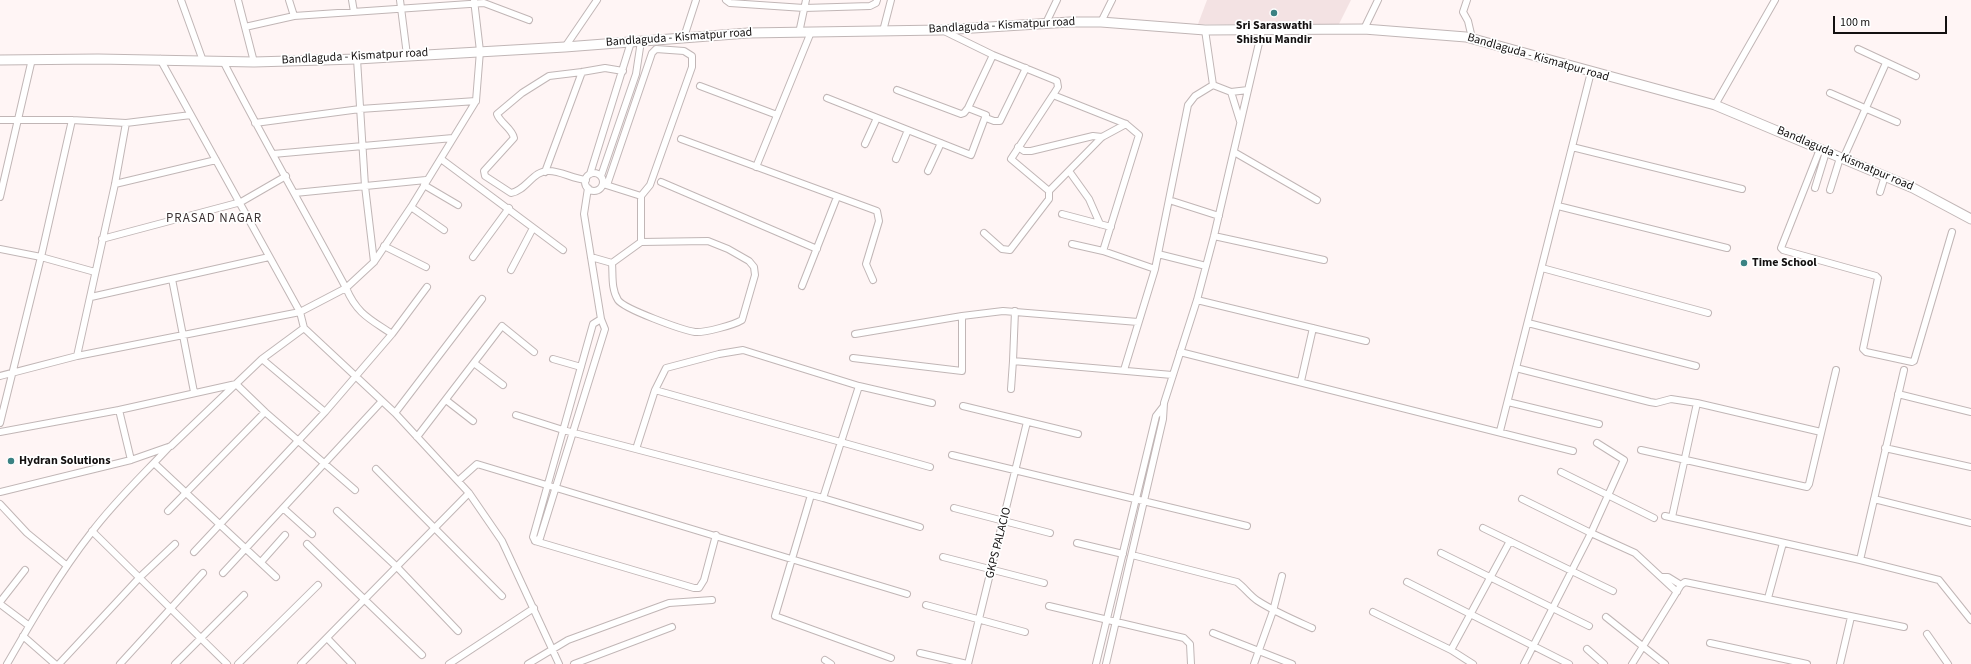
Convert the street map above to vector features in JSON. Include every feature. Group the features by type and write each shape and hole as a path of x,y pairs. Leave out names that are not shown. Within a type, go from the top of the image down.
{"street":[{"path":"181,0 203,61"},
{"path":"238,0 254,62"},
{"path":"289,0 294,16"},
{"path":"352,0 354,12"},
{"path":"400,0 400,10 407,55"},
{"path":"565,47 597,0"},
{"path":"684,37 696,0"},
{"path":"726,0 730,3 804,8 870,6 876,3 877,0"},
{"path":"799,33 806,0"},
{"path":"883,31 891,0"},
{"path":"1046,24 1057,0"},
{"path":"1101,22 1112,0"},
{"path":"1364,29 1378,0"},
{"path":"1467,0 1463,12 1468,21 1472,38"},
{"path":"1715,105 1775,0"},
{"path":"245,27 294,16 400,10 474,2 494,3 529,20"},
{"path":"0,376 78,356 300,312 346,288 374,262 411,207 476,101 480,51 474,2"},
{"name":"Bandlaguda - Kismatpur road","path":"0,60 160,59 254,62 357,59 565,47 748,33 941,30 1101,22 1206,30 1364,29 1472,38 1715,105 1913,188 1971,219"},
{"path":"941,30 993,55 1057,81 1058,86 1053,95 1011,157 1012,161 1049,191"},
{"path":"1206,30 1213,85"},
{"path":"1106,664 1163,419 1163,407 1197,300 1214,236 1262,30"},
{"path":"756,167 811,32"},
{"path":"604,185 601,176 636,74 641,41"},
{"path":"535,541 540,538 605,329 601,319 584,214 588,188 585,184 587,177 590,174 631,42"},
{"path":"588,188 597,190 604,185 652,53 656,49 684,51 692,56 692,67 650,185 641,196 641,242"},
{"path":"1858,50 1916,76"},
{"path":"897,90 961,114 964,113 968,108 993,55"},
{"path":"0,194 32,59"},
{"path":"160,59 300,312 304,328 358,376 395,413 469,493 502,541 553,647 559,664"},
{"path":"357,59 365,186 374,262"},
{"path":"223,61 254,123 286,176 356,307 392,334"},
{"path":"1830,190 1841,159 1866,109 1886,63"},
{"path":"586,180 549,171 539,174 517,193 512,194 485,176 484,171 514,138 513,134 498,118 497,114 522,93 549,76 604,68 623,71"},
{"path":"968,108 985,114 986,118 994,122 1000,121 1026,68"},
{"path":"545,172 582,72"},
{"path":"1500,431 1591,72"},
{"path":"1213,85 1231,92 1248,90"},
{"path":"1124,370 1155,269 1188,105 1195,96 1213,85"},
{"path":"700,86 777,115"},
{"path":"1231,92 1241,122"},
{"path":"1830,93 1897,122"},
{"path":"1053,95 1126,124 1138,133 1139,139 1103,251"},
{"path":"827,98 971,155 986,118"},
{"path":"254,123 360,109 476,101"},
{"path":"0,120 72,120 126,123 191,115"},
{"path":"865,144 878,118"},
{"path":"0,423 41,257 72,120"},
{"path":"78,356 115,184 126,123"},
{"path":"984,233 1002,249 1010,250 1049,199 1049,191 1102,137 1126,124"},
{"path":"896,159 908,130"},
{"path":"1018,147 1024,151 1032,151 1093,136 1102,137"},
{"path":"273,154 453,138"},
{"path":"681,139 877,212 879,221 866,264 872,280"},
{"path":"928,171 941,143"},
{"path":"1572,147 1742,189"},
{"path":"1815,188 1823,150"},
{"path":"1823,150 1781,248 1782,250 1876,276 1878,278 1863,349 1866,352 1912,362 1914,361 1952,232"},
{"path":"1234,152 1317,200"},
{"path":"441,159 509,208 563,250"},
{"path":"115,184 216,160"},
{"path":"1069,171 1089,199 1100,224"},
{"path":"590,174 596,173 601,176"},
{"path":"102,239 240,202 286,176"},
{"path":"1880,192 1886,176"},
{"path":"661,182 817,249"},
{"path":"295,193 365,186 425,183 458,205"},
{"path":"604,185 641,196"},
{"path":"802,286 837,197"},
{"path":"1169,200 1219,216"},
{"path":"1558,206 1727,248"},
{"path":"411,207 444,230"},
{"path":"473,257 509,208"},
{"path":"1062,214 1111,227"},
{"path":"511,270 534,228"},
{"path":"1214,236 1324,260"},
{"path":"708,241 728,249 749,261 754,267 755,275 742,320 735,325 695,332 631,310 619,301 614,291 612,263 641,242 708,241"},
{"path":"1072,244 1103,251 1155,269"},
{"path":"384,246 426,267"},
{"path":"0,249 41,257 95,272"},
{"path":"1158,254 1206,266"},
{"path":"91,297 269,257"},
{"path":"591,257 612,263"},
{"path":"1542,268 1708,313"},
{"path":"172,279 194,392"},
{"path":"194,552 358,376 427,287"},
{"path":"395,413 482,299"},
{"path":"1197,300 1366,341"},
{"path":"855,334 962,316 1015,311 1138,322"},
{"path":"1011,389 1015,311"},
{"path":"853,358 962,370 962,316"},
{"path":"535,541 533,537 593,324 601,319"},
{"path":"1528,323 1696,366"},
{"path":"417,437 502,326 534,352"},
{"path":"7,664 28,625 66,566 92,531 171,446 262,359 304,328"},
{"path":"1301,381 1313,328"},
{"path":"636,450 655,390 666,368 719,354 743,350 859,386 932,403"},
{"path":"1180,352 1500,431 1573,451"},
{"path":"262,359 325,412"},
{"path":"553,359 581,367"},
{"path":"1013,361 1172,375"},
{"path":"474,363 503,384"},
{"path":"1516,368 1656,403 1671,399 1696,403 1821,432"},
{"path":"1641,450 1806,487 1809,484 1836,370"},
{"path":"1860,560 1904,370"},
{"path":"0,432 119,410 194,392 236,384"},
{"path":"236,384 265,412 355,490"},
{"path":"823,498 859,386"},
{"path":"655,390 930,467"},
{"path":"1898,394 1971,412"},
{"path":"446,400 473,421"},
{"path":"223,573 382,401"},
{"path":"1508,402 1599,424"},
{"path":"1696,403 1668,517 1860,560 1938,580 1971,620"},
{"path":"963,406 1078,434"},
{"path":"1096,664 1137,500 1156,416 1163,407"},
{"path":"119,410 131,460"},
{"path":"168,511 265,412"},
{"path":"516,415 573,433 823,498 920,527"},
{"name":"GKPS PALACIO","path":"967,664 980,620 1028,422"},
{"path":"1524,664 1591,533 1624,460 1597,443"},
{"path":"0,492 131,460 171,446"},
{"path":"1885,448 1971,467"},
{"path":"952,455 1247,526"},
{"path":"154,463 276,577"},
{"path":"458,481 477,464 716,535 907,594"},
{"path":"376,469 502,596"},
{"path":"1561,472 1654,518"},
{"path":"301,664 469,493"},
{"path":"811,496 775,616 891,658"},
{"path":"1522,499 1635,553 1662,577 1664,582 1677,592"},
{"path":"1874,499 1971,523"},
{"path":"0,504 28,533 66,566"},
{"path":"283,508 312,534"},
{"path":"954,508 1050,533"},
{"path":"337,511 397,567 458,631"},
{"path":"1483,528 1613,591"},
{"path":"92,531 227,664"},
{"path":"261,562 285,535"},
{"path":"535,541 694,588 699,588 704,580 716,535"},
{"path":"1451,650 1489,577 1510,541"},
{"path":"1078,543 1123,554"},
{"path":"1768,598 1783,543"},
{"path":"59,664 140,577 174,544"},
{"path":"307,544 422,655"},
{"path":"1441,553 1589,626"},
{"path":"1132,555 1237,582 1243,586 1256,600 1273,611 1312,628"},
{"path":"942,557 1044,583"},
{"path":"25,570 0,603 28,625"},
{"path":"120,664 203,573"},
{"path":"1254,664 1273,611 1282,576"},
{"path":"1662,577 1668,577 1681,585"},
{"path":"1407,582 1569,664"},
{"path":"1632,664 1681,585 1685,582 1768,598 1851,617 1904,626"},
{"path":"238,664 318,585"},
{"path":"175,664 244,595"},
{"path":"528,664 553,647 568,640 669,603 712,600"},
{"path":"926,605 1025,632"},
{"path":"1049,606 1184,638 1190,644 1191,664"},
{"path":"449,664 534,608"},
{"path":"1373,612 1451,650 1473,664"},
{"path":"1606,617 1664,664"},
{"path":"1840,664 1851,617"},
{"path":"574,664 672,627"},
{"path":"1213,633 1292,664"},
{"path":"1927,634 1948,664"},
{"path":"23,636 55,664"},
{"path":"327,638 352,664"},
{"path":"1710,643 1788,662 1807,664"},
{"path":"1587,649 1604,664"},
{"path":"920,653 967,664"},
{"path":"824,660 831,664"}],"shaded area":[{"name":"Sri Saraswathi Shishu Mandir","path":"1207,0 1351,0 1339,24 1198,24"}],"place":[{"name":"Sri Saraswathi Shishu Mandir","path":"1274,13"},
{"name":"Time School","path":"1744,263"},
{"name":"Hydran Solutions","path":"11,461"}],"district":[{"name":"PRASAD NAGAR","path":"214,219"}]}
